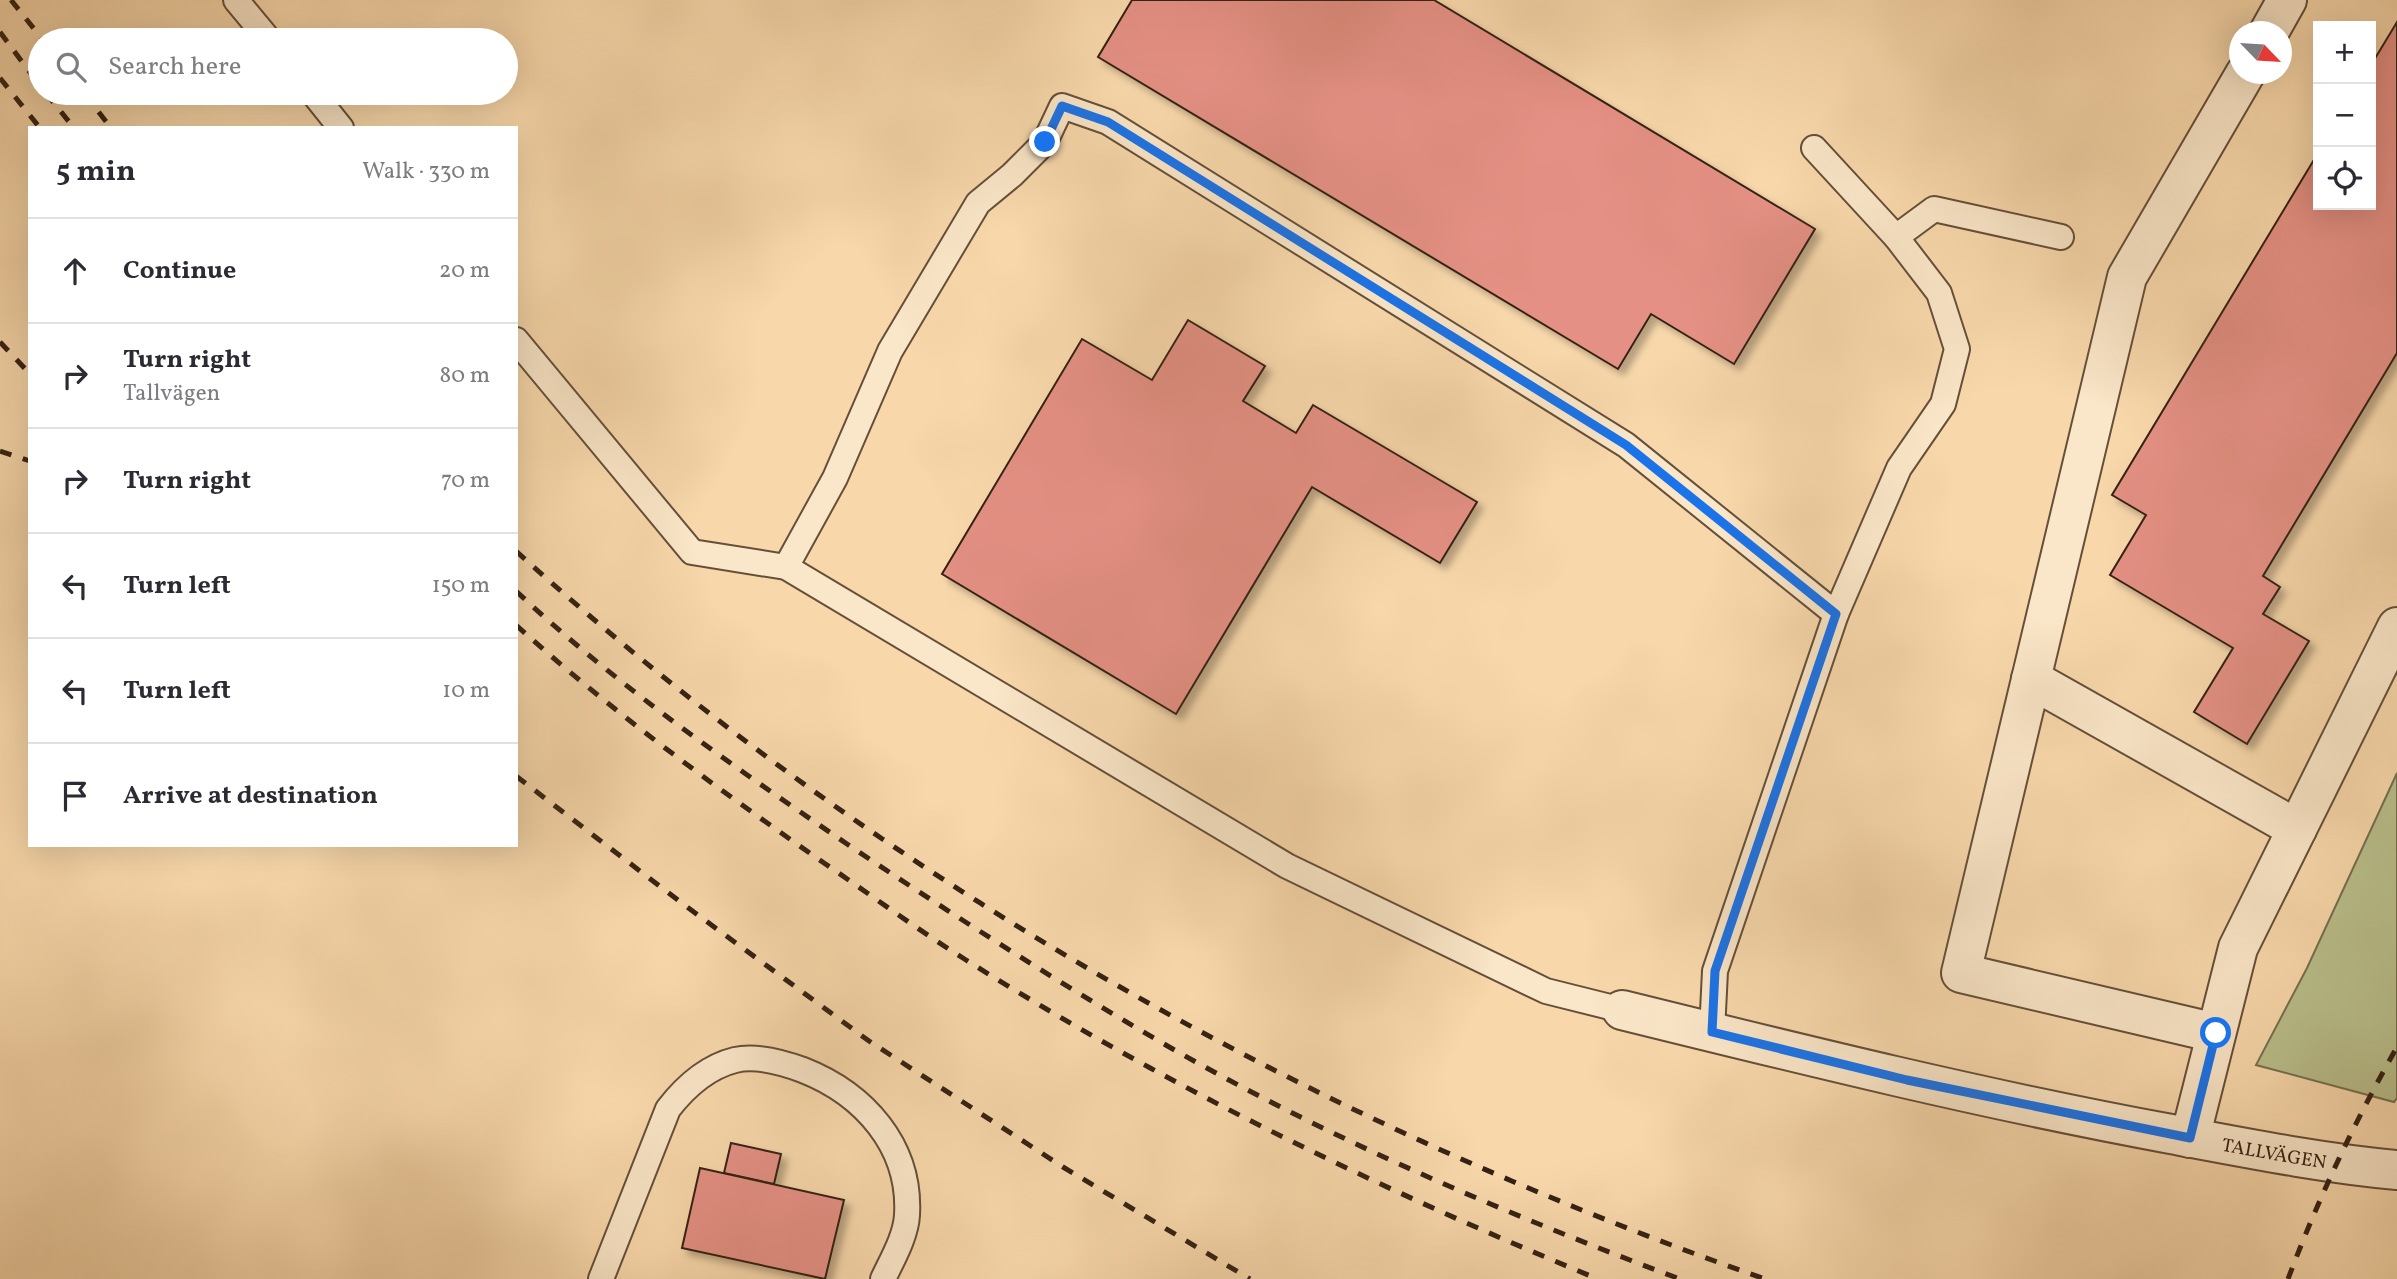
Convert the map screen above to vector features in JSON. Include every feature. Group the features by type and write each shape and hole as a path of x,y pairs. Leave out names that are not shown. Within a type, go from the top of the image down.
{"street":[{"path":"2275,21 2287,0"},
{"path":"2216,1033 1961,973 2127,277 2239,84"},
{"path":"2190,1138 2238,948 2397,627"},
{"path":"2031,679 2297,829"},
{"name":"TALLVÄGEN","path":"1622,1010 1907,1080 2190,1138 2337,1164 2397,1170"}],"lane":[{"path":"236,0 260,28"},
{"path":"323,105 339,126"},
{"path":"786,567 835,478 890,351 971,214 978,203 1012,175 1045,142 1062,106 1108,122 1626,445 1836,614"},
{"path":"1712,1032 1715,971 1836,614 1899,468 1943,404 1957,349 1939,293 1896,237 1814,148"},
{"path":"1896,237 1934,209 2061,237"},
{"path":"518,342 692,552 786,567 1287,866 1546,991 1622,1010"},
{"path":"601,1279 668,1109 684,1088 710,1070 736,1060 759,1060 787,1064 843,1089 884,1129 900,1161 907,1189 907,1217 883,1279"}],"green space":[{"path":"2397,773 2397,1098 2394,1102 2256,1065 2307,968"}],"building":[{"path":"1132,0 1434,0 1815,229 1734,364 1651,314 1618,369 1098,57"},
{"path":"2397,22 2397,353 2263,576 2280,587 2263,614 2309,641 2247,744 2194,712 2233,648 2110,575 2146,515 2112,495 2313,161 2313,210 2376,210 2376,57"},
{"path":"1188,320 1265,366 1243,401 1296,433 1313,405 1477,502 1440,563 1312,487 1176,714 942,574 1082,339 1152,380"},
{"path":"731,1143 781,1154 774,1184 724,1173"},
{"path":"700,1168 844,1200 825,1279 682,1248"}],"railway":[{"path":"11,0 33,28"},
{"path":"0,32 28,70"},
{"path":"0,78 38,126"},
{"path":"56,105 72,126"},
{"path":"93,105 109,126"},
{"path":"0,342 28,372"},
{"path":"0,451 28,460"},
{"path":"518,553 654,670 799,780 949,883 1104,978 1263,1065 1427,1144 1595,1215 1765,1279"},
{"path":"518,593 594,660 761,785 967,923 1130,1024 1294,1114 1421,1174 1680,1279"},
{"path":"518,627 628,719 745,807 930,937 1042,1006 1196,1093 1275,1133 1435,1209 1598,1279"},
{"path":"518,778 869,1041 1063,1167 1250,1279"},
{"path":"2288,1279 2338,1161 2397,1047"}],"route":[{"path":"1045,142 1062,106 1108,122 1626,445 1836,614 1715,971 1712,1032 1907,1080 2190,1138 2216,1033"}]}
